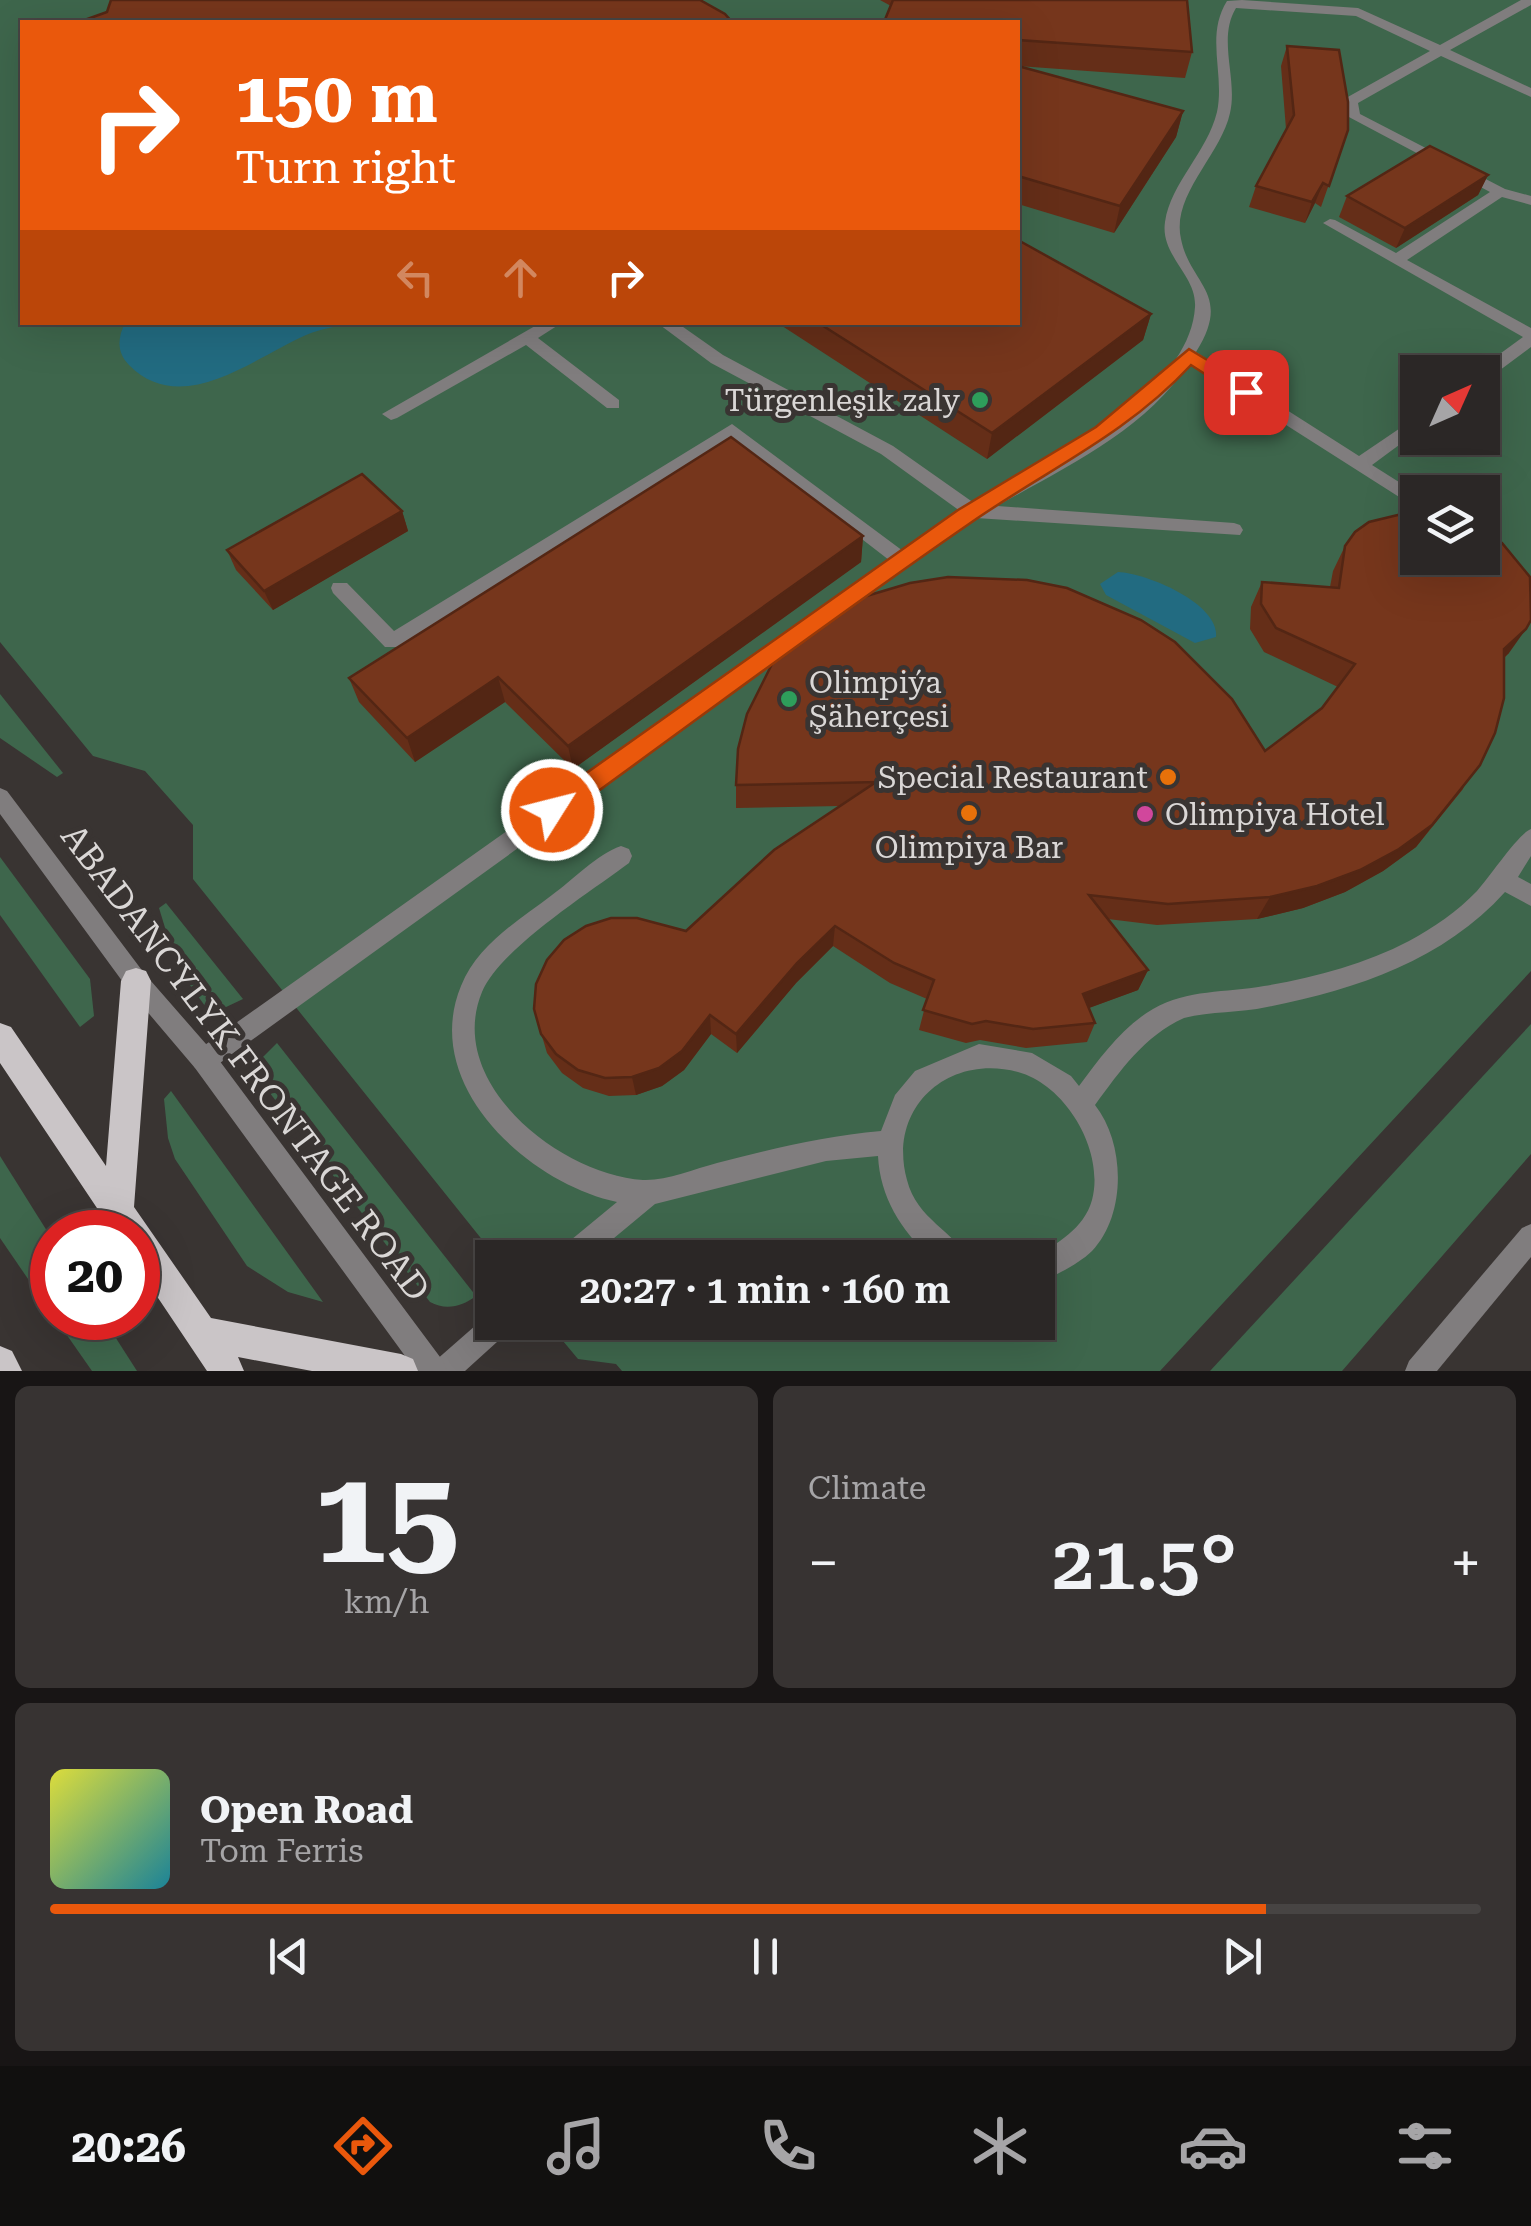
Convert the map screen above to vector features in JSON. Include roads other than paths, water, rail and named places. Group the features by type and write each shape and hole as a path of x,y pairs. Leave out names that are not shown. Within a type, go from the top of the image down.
{"main road":[{"path":"130,1210 136,980"},
{"path":"0,1037 117,1210"},
{"path":"160,1273 227,1371"},
{"path":"202,1333 401,1371"},
{"path":"0,1364 5,1371"}],"street":[{"path":"1528,196 1500,192 1354,116 1350,101 1529,1"},
{"path":"204,1060 902,560 973,511 1103,432 1156,390 1189,355 1203,303 1200,290 1178,252 1172,224 1221,126 1227,88 1221,24 1233,2 1358,12 1531,93"},
{"path":"1396,260 1500,192"},
{"path":"1330,223 1531,337 1500,360"},
{"path":"391,414 550,325"},
{"path":"668,325 717,359 887,450 973,511 1234,530"},
{"path":"527,338 613,404"},
{"path":"1189,355 1400,492"},
{"path":"340,588 392,642 732,430 902,560"},
{"path":"1358,465 1400,435"},
{"name":"ABADANCYLYK FRONTAGE ROAD","path":"0,797 136,980 204,1060 432,1371"},
{"path":"1082,1102 1124,1046 1174,1011 1289,991 1400,958 1450,931 1506,881 1531,838"},
{"path":"621,856 494,953 479,969 468,994 462,1028 468,1066 489,1108 526,1144 570,1171 610,1188 648,1193 826,1148 891,1142"},
{"path":"1506,881 1531,896"},
{"path":"929,1240 911,1220 891,1168 896,1118 924,1078 944,1065 967,1058 1016,1059 1041,1069 1082,1102 1105,1150 1105,1202 1095,1226 1080,1247 1055,1263"},
{"path":"591,1240 648,1193"},
{"path":"1418,1371 1531,1237"},
{"path":"445,1371 479,1340"}],"water":[{"path":"124,325 346,325 306,335 218,378 172,386 150,380 129,365 122,355"},
{"path":"1118,572 1146,578 1179,592 1206,613 1214,624 1216,637 1195,643 1106,595 1100,584"}],"place":[{"name":"Türgenleşik zaly","path":"980,400"},
{"name":"Olimpiýa Şäherçesi","path":"789,699"},
{"name":"Special Restaurant","path":"1168,777"},
{"name":"Olimpiya Bar","path":"969,813"},
{"name":"Olimpiya Hotel","path":"1145,814"}]}
